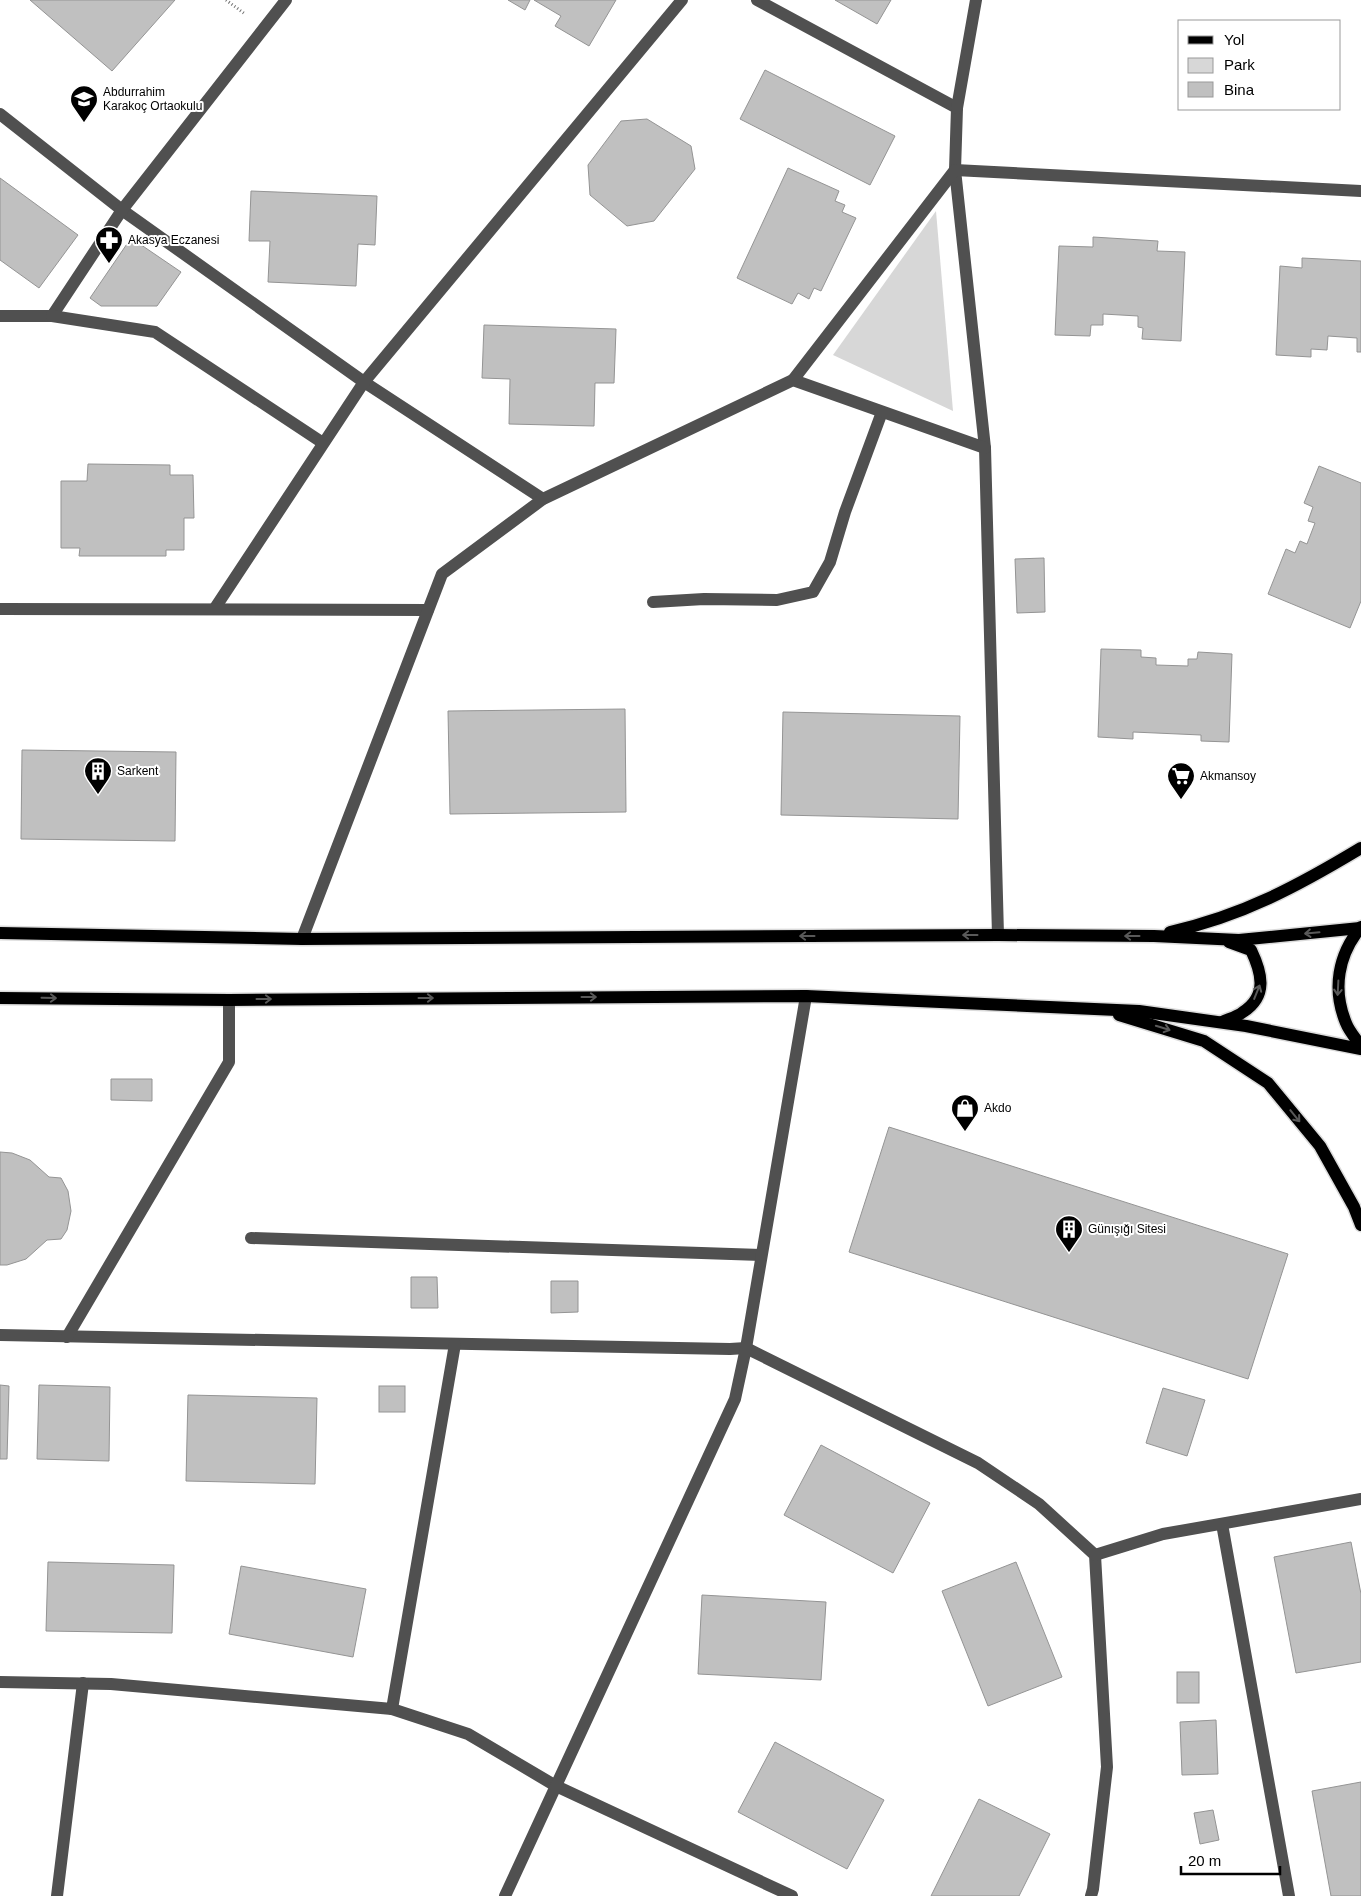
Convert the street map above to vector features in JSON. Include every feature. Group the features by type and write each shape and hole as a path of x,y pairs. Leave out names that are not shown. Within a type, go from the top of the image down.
{"main road":[{"path":"1154,936 1205,924 1260,904 1314,877 1361,848"},
{"path":"0,933 302,939 998,935 1154,936 1239,940 1361,928"},
{"path":"1361,928 1350,940 1339,967 1338,997 1346,1025 1361,1047"},
{"path":"1220,939 1251,950 1262,978 1260,991 1253,1003 1243,1012 1222,1022"},
{"path":"0,998 229,1000 806,996 1139,1011 1222,1022 1361,1047"},
{"path":"1099,1009 1204,1041 1268,1083 1320,1146 1354,1207 1361,1225"}],"street":[{"path":"52,316 122,210 286,0"},
{"path":"215,608 364,382 682,0"},
{"path":"756,0 957,108"},
{"path":"976,0 957,108 955,170 985,448 998,935"},
{"path":"2,119 122,210 364,382 543,499"},
{"path":"955,170 1361,190"},
{"path":"302,939 442,574 543,499 793,380 955,170"},
{"path":"0,316 52,316 155,332 323,443"},
{"path":"793,380 985,448"},
{"path":"653,602 704,599 777,600 813,592 830,562 845,512 882,412"},
{"path":"0,609 215,608 428,610"},
{"path":"505,1896 735,1399 746,1348 806,996"},
{"path":"67,1337 229,1062 229,1000"},
{"path":"251,1238 761,1255"},
{"path":"0,1335 730,1350 746,1348 978,1463 1039,1504 1095,1555 1107,1767 1091,1896"},
{"path":"392,1710 455,1344"},
{"path":"1095,1555 1163,1534 1361,1499"},
{"path":"1222,1524 1289,1896"},
{"path":"0,1682 111,1684 392,1710 468,1734 556,1786 792,1896"},
{"path":"56,1896 83,1683"}],"green space":[{"path":"936,211 953,411 833,355"}],"building":[{"path":"30,0 175,0 112,71"},
{"path":"508,0 530,0 525,10"},
{"path":"534,0 616,0 589,46 555,26 561,16"},
{"path":"835,0 891,0 877,24"},
{"path":"765,70 895,136 870,185 740,119"},
{"path":"647,119 691,146 695,169 654,221 627,226 590,195 588,165 621,121"},
{"path":"788,168 839,191 835,201 845,205 842,212 856,218 821,291 814,288 809,299 798,293 792,304 737,278"},
{"path":"0,178 78,235 39,288 0,260"},
{"path":"251,191 377,196 375,245 358,244 356,286 268,282 270,241 249,241"},
{"path":"1093,237 1158,241 1157,251 1185,252 1181,341 1142,339 1143,328 1138,327 1138,316 1103,314 1103,325 1091,325 1090,336 1055,335 1059,246 1093,247"},
{"path":"131,238 181,272 157,306 101,306 90,298"},
{"path":"1302,258 1361,261 1361,352 1357,352 1357,338 1328,336 1327,350 1311,349 1311,357 1276,355 1280,266 1302,268"},
{"path":"484,325 616,329 614,383 595,383 594,426 509,424 510,379 482,378"},
{"path":"88,464 170,465 170,475 193,475 194,518 184,518 184,550 166,550 166,556 79,556 80,548 61,548 61,481 87,481"},
{"path":"1319,466 1361,483 1361,601 1350,628 1268,594 1286,549 1295,553 1300,541 1307,544 1315,523 1308,521 1313,507 1304,503"},
{"path":"1044,558 1045,612 1017,613 1015,559"},
{"path":"1101,649 1141,650 1141,657 1156,658 1156,665 1188,666 1188,659 1197,659 1198,652 1232,654 1229,742 1201,741 1201,735 1133,732 1133,739 1098,737"},
{"path":"625,709 626,812 450,814 448,711"},
{"path":"783,712 960,716 958,819 781,815"},
{"name":"Sarkent","path":"22,750 176,752 175,841 21,839"},
{"path":"111,1079 152,1079 152,1101 111,1100"},
{"name":"Günışığı Sitesi","path":"889,1127 1288,1254 1248,1379 849,1252"},
{"path":"0,1152 12,1153 30,1160 49,1177 61,1178 68,1191 71,1211 67,1230 61,1239 47,1240 26,1259 7,1265 0,1265"},
{"path":"411,1277 437,1277 438,1308 411,1308"},
{"path":"551,1281 578,1281 578,1312 551,1313"},
{"path":"0,1385 9,1386 7,1459 0,1459"},
{"path":"39,1385 110,1387 109,1461 37,1459"},
{"path":"379,1386 405,1386 405,1412 379,1412"},
{"path":"1163,1388 1205,1400 1187,1456 1146,1443"},
{"path":"188,1395 317,1398 315,1484 186,1481"},
{"path":"821,1445 930,1503 893,1573 784,1515"},
{"path":"1351,1542 1361,1594 1361,1662 1296,1673 1274,1557"},
{"path":"48,1562 174,1565 172,1633 46,1631"},
{"path":"1016,1562 1062,1677 988,1706 942,1591"},
{"path":"241,1566 366,1589 353,1657 229,1634"},
{"path":"702,1595 826,1602 821,1680 698,1674"},
{"path":"1177,1672 1199,1672 1199,1703 1177,1703"},
{"path":"1216,1720 1218,1774 1182,1775 1180,1722"},
{"path":"775,1742 884,1800 847,1869 738,1812"},
{"path":"1361,1782 1361,1896 1331,1896 1312,1791"},
{"path":"979,1799 1050,1834 1019,1896 931,1896"},
{"path":"1213,1810 1219,1840 1200,1844 1194,1813"}],"place":[{"name":"Abdurrahim Karakoç Ortaokulu","path":"84,123"},
{"name":"Akasya Eczanesi","path":"109,264"},
{"name":"Sarkent","path":"98,795"},
{"name":"Akmansoy","path":"1181,800"},
{"name":"Akdo","path":"965,1132"},
{"name":"Günışığı Sitesi","path":"1069,1253"}]}
